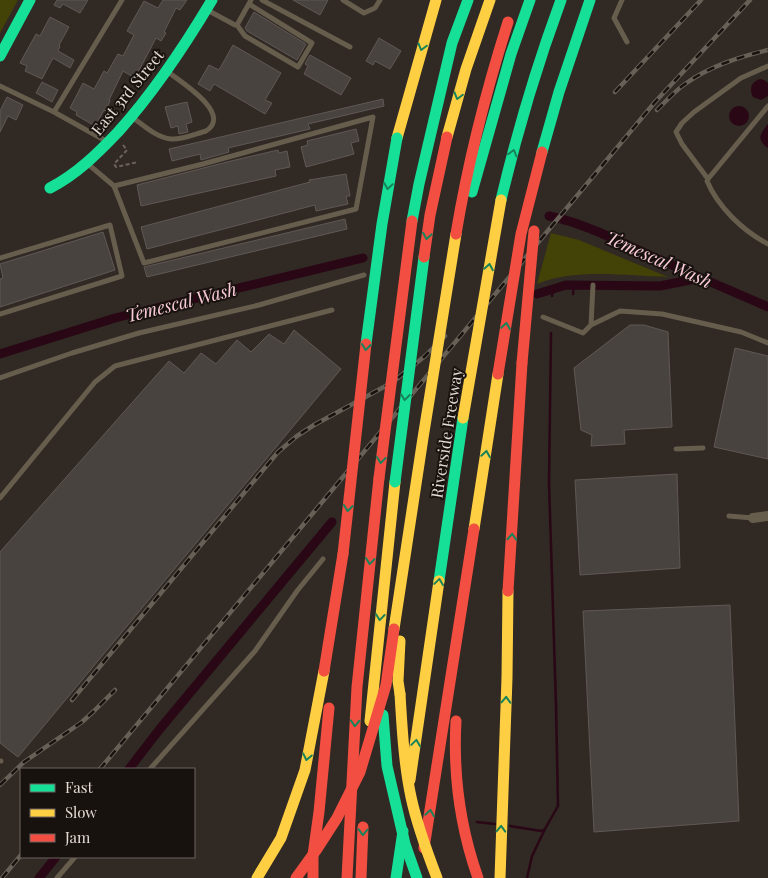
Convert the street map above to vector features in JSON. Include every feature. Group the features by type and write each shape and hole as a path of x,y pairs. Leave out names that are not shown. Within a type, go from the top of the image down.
{"main road":[{"path":"0,56 30,0"},
{"path":"311,878 343,554 377,255 397,138 436,0"},
{"path":"347,878 357,687 379,478 412,220 452,43 468,0"},
{"path":"365,785 395,482 419,286 430,216 447,136 466,69 490,0"},
{"path":"296,878 337,818 360,772 386,685 461,204 491,75 512,20 526,0"},
{"path":"438,878 411,799 401,724 398,681 399,650 406,589 463,225 491,121 511,54 530,0"},
{"path":"546,39 553,0"},
{"name":"Riverside Freeway","path":"396,878 463,418 501,200 513,151 546,39 561,0"},
{"path":"418,878 522,234 559,92 590,0"},
{"name":"East 3rd Street","path":"50,188 65,181 88,163 132,117 189,39 209,5"},
{"path":"311,878 348,818 377,751 393,702 457,272 475,172 512,20"},
{"path":"500,878 508,594 522,364 542,152"},
{"path":"418,878 405,844 387,766 382,710 384,660 456,174"},
{"path":"478,878 463,830 456,788 454,743 463,633 479,503"},
{"path":"257,878 281,838 304,770 324,669 343,554"},
{"path":"361,878 364,813"}],"street":[{"path":"753,518 768,516"}],"lane":[{"path":"54,112 122,0"},
{"path":"262,0 350,47"},
{"path":"343,0 364,13 375,8 380,0"},
{"path":"622,0 614,18 627,42"},
{"path":"209,5 237,25 245,36 298,67 312,43 250,2 237,25"},
{"path":"768,66 741,78 694,112 682,123 676,132 682,144 708,179 712,192 737,222 758,239 768,244"},
{"path":"132,117 164,138 171,139 192,135 210,128 214,113 206,102 167,71"},
{"path":"0,86 54,112 108,143"},
{"path":"708,179 768,106"},
{"path":"88,163 114,186 144,263 356,210 373,117 203,164 114,186"},
{"path":"0,258 110,225 122,276 0,314"},
{"path":"0,378 72,353 139,333 258,305 364,276"},
{"path":"591,325 593,285"},
{"path":"0,498 94,382 115,366 332,310"},
{"path":"543,317 583,332 591,325 620,311 662,314 741,332 768,343"},
{"path":"676,448 703,448"},
{"path":"729,516 753,518"},
{"path":"151,768 256,651 297,591 323,559"},
{"path":"57,878 74,858"}],"path":[{"path":"123,145 127,150 114,164 116,167 138,162"}],"shaded area":[{"path":"0,0 18,0 0,33"},
{"path":"760,79 768,83 768,96 761,100 753,97 751,91 753,84"},
{"path":"739,106 746,109 749,116 746,123 739,126 732,123 729,116 732,109"},
{"path":"768,124 768,148 762,142 760,136"},
{"path":"551,233 579,240 668,277 585,274 552,279 537,284"}],"building":[{"path":"57,0 88,0 80,13 63,4 60,8 54,5"},
{"path":"163,0 187,0 180,10 176,8 161,41 156,38 135,78 123,71 105,111 95,126 76,115 77,112 70,108 83,83 94,89 104,71 107,73 118,54 123,56 134,35 127,31 144,1 158,8"},
{"path":"293,0 328,0 320,15"},
{"path":"254,12 306,44 297,60 247,31 245,28"},
{"path":"50,17 69,27 59,45 58,51 74,60 70,68 53,58 42,79 25,71 27,66 20,63 36,34 40,36"},
{"path":"379,38 401,51 390,69 375,61 373,65 366,61"},
{"path":"233,45 281,73 265,100 272,103 265,114 214,84 210,91 198,84 209,65 219,70"},
{"path":"310,55 351,78 341,95 304,74 308,66 305,64"},
{"path":"42,82 58,90 52,102 36,93"},
{"path":"7,97 23,105 16,120 8,116 0,132 0,111"},
{"path":"383,99 384,106 308,124 310,129 228,148 229,152 201,160 200,154 172,161 169,149"},
{"path":"187,102 192,122 186,124 188,132 179,134 178,126 171,128 165,107"},
{"path":"356,129 359,141 351,143 354,154 306,167 301,147 308,145 307,141"},
{"path":"278,150 279,153 287,151 290,167 275,170 276,176 141,206 137,185"},
{"path":"346,174 350,196 346,196 348,204 316,211 315,205 147,249 141,227 310,182 309,180"},
{"path":"345,219 347,229 147,277 144,267"},
{"path":"103,232 115,270 0,307 0,279 3,278 0,264"},
{"path":"630,325 644,325 668,332 672,427 624,430 625,444 591,446 592,435 581,430 574,368"},
{"path":"294,330 341,369 18,757 0,743 0,552 169,361 184,373 201,353 216,364 237,340 251,352 269,334 284,344"},
{"path":"735,348 768,356 768,459 714,447"},
{"path":"677,474 680,568 580,575 575,480"},
{"path":"730,605 739,821 594,832 583,611"}],"waterway":[{"name":"Temescal Wash","path":"549,216 598,232 768,307"},
{"name":"Temescal Wash","path":"0,354 115,318 363,258"},
{"path":"537,294 566,285 660,286 700,278"},
{"path":"573,294 574,285"},
{"path":"552,296 553,288"},
{"path":"527,878 532,856 558,806 549,483 551,333"},
{"path":"130,768 159,730 332,522"},
{"path":"477,822 495,824"},
{"path":"510,826 541,831 545,829"},
{"path":"39,878 55,858"}],"railway":[{"path":"615,92 701,0"},
{"path":"101,768 655,102 750,0"},
{"path":"657,110 681,87 704,72 736,59 768,50"},
{"path":"72,700 278,452 314,425 393,382 425,356 445,336"},
{"path":"0,785 24,762 82,722 115,690"},
{"path":"2,878 20,856"}],"traffic: fast":[{"path":"0,56 30,0"},
{"path":"50,188 86,163 132,116 191,35 212,0"},
{"path":"412,221 452,43 468,0"},
{"path":"472,192 511,54 530,0"},
{"path":"501,200 528,99 561,0"},
{"path":"542,152 559,92 590,0"},
{"path":"366,344 382,224 397,138"},
{"path":"395,482 424,257"},
{"path":"439,581 463,418"},
{"path":"383,715 387,766 405,844 417,878"},
{"path":"396,878 403,831"}],"traffic: slow":[{"path":"397,138 436,0"},
{"path":"447,137 466,69 490,0"},
{"path":"463,418 501,200"},
{"path":"394,629 456,234"},
{"path":"474,529 498,374"},
{"path":"370,721 395,482"},
{"path":"410,780 439,581"},
{"path":"500,878 508,591"},
{"path":"400,641 398,681 400,694"},
{"path":"257,878 281,838 305,770 324,671"},
{"path":"400,694 405,759 411,797 419,828 437,878"}],"traffic: jam":[{"path":"456,234 478,127 508,22"},
{"path":"424,257 430,215 447,137"},
{"path":"498,374 521,234 542,152"},
{"path":"379,478 412,221"},
{"path":"522,363 534,231"},
{"path":"343,554 366,344"},
{"path":"508,591 522,363"},
{"path":"347,878 357,687 379,478"},
{"path":"424,848 474,529"},
{"path":"324,671 343,554"},
{"path":"296,878 337,818 360,772 386,685 394,629"},
{"path":"313,878 313,855 329,708"},
{"path":"456,721 455,741 459,801 462,820 478,878"},
{"path":"361,878 363,827"}]}
